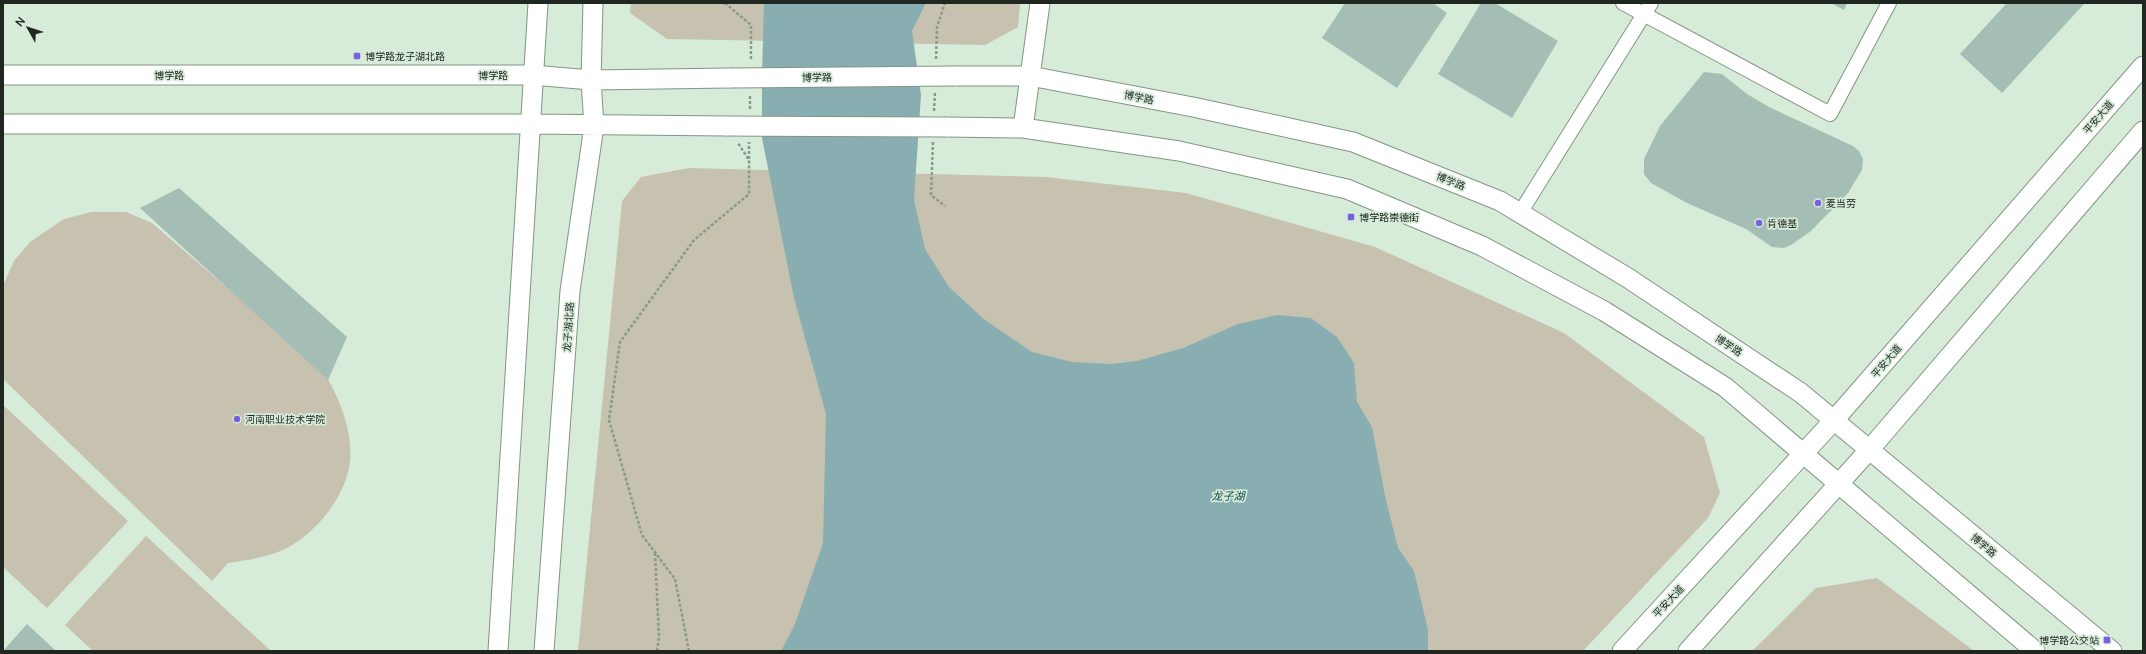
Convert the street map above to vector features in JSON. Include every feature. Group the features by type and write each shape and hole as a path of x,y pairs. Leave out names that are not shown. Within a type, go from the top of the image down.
{"main road":[{"path":"498,651 532,75 538,3"},
{"name":"龙子湖北路","path":"544,651 570,291 594,126 592,80 593,3"},
{"path":"1022,128 1040,3"},
{"name":"平安大道","path":"1622,651 1835,419 2143,66"},
{"name":"博学路","path":"3,75 532,75 592,80 1030,76 1193,107 1353,142 1500,201 1628,278 1801,393 1835,419 2112,651"},
{"path":"3,124 530,124 594,126 1022,128 1179,151 1347,189 1482,246 1604,311 1725,387 1804,452 1839,484 2035,651"},
{"path":"1688,651 1870,449 2143,131"}],"street":[{"path":"1623,3 1648,9 1830,114 1889,3"},
{"path":"1520,213 1648,9"}],"path":[{"path":"935,67 937,27 945,3"},
{"path":"935,91 938,127 931,195 945,206"},
{"path":"688,651 675,579 642,535 609,420 620,342 694,240 749,194 749,160 727,126"},
{"path":"655,553 658,623 657,651"}],"shaded area":[{"path":"631,3 1020,3 1018,27 985,45 667,39 630,13"},
{"path":"689,168 1046,177 1186,193 1375,247 1564,333 1704,437 1720,493 1708,518 1583,651 578,651 622,201 641,177"},
{"path":"91,212 126,212 152,223 323,370 344,414 349,438 350,462 343,488 328,512 309,533 287,548 266,556 228,563 212,581 3,379 3,286 14,261 30,242 64,219"},
{"path":"3,405 128,521 47,608 3,567"},
{"path":"146,536 271,651 93,651 65,625"},
{"path":"1877,578 1974,651 1752,651 1816,588"}],"water":[{"name":"龙子湖","path":"764,3 926,3 912,31 921,95 914,200 925,249 949,287 985,320 1032,352 1072,362 1111,364 1137,361 1183,348 1238,324 1277,315 1311,318 1337,337 1354,363 1357,402 1372,427 1385,496 1398,548 1414,571 1428,630 1428,651 781,651 795,624 823,543 826,414 794,298 762,138"}],"building":[{"path":"1345,3 1433,3 1447,13 1397,88 1322,38"},
{"path":"1481,3 1495,3 1558,41 1512,118 1438,74"},
{"path":"1831,3 1847,3 1844,10"},
{"path":"2007,3 2085,3 2002,93 1960,54"},
{"path":"1704,72 1722,74 1747,94 1769,107 1853,146 1859,151 1863,159 1862,170 1848,193 1811,231 1791,245 1784,248 1772,247 1746,229 1687,203 1651,183 1644,174 1644,159 1660,126"},
{"path":"179,188 347,337 328,380 140,208"},
{"path":"27,624 56,651 3,651"}],"place":[{"name":"博学路龙子湖北路","path":"357,56"},
{"name":"麦当劳","path":"1818,203"},
{"name":"博学路崇德街","path":"1351,217"},
{"name":"肯德基","path":"1759,223"},
{"name":"河南职业技术学院","path":"237,419"},
{"name":"博学路公交站","path":"2107,640"}]}
